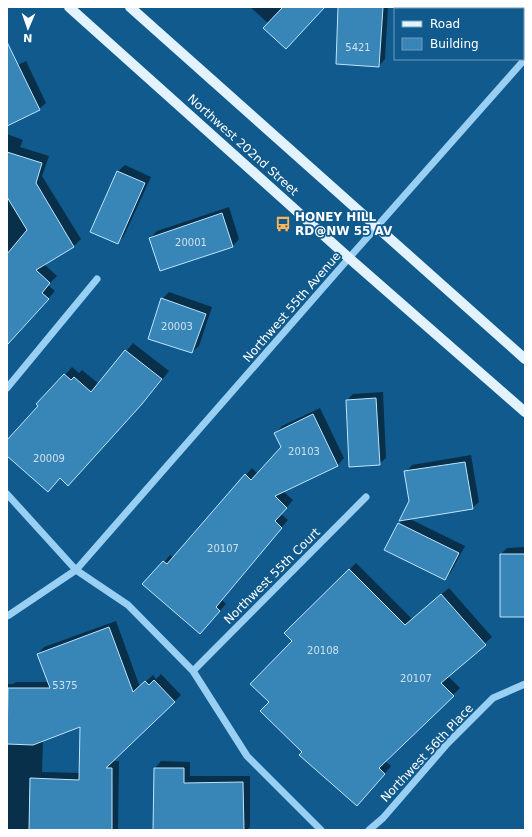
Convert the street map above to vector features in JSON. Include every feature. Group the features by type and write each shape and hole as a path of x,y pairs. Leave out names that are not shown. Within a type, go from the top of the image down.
{"main road":[{"name":"Northwest 202nd Street","path":"69,7 349,258 525,412"},
{"path":"130,7 525,359"}],"street":[{"name":"Northwest 55th Avenue","path":"7,616 76,570 525,59"},
{"path":"7,388 97,279"},
{"path":"7,494 76,570 128,605 193,671 247,756 321,830"},
{"name":"Northwest 55th Court","path":"193,671 366,497"},
{"name":"Northwest 56th Place","path":"369,830 383,818 447,744 493,698 525,684"}],"building":[{"path":"283,7 325,7 286,49 263,28"},
{"path":"338,7 383,7 379,67 336,64"},
{"path":"7,42 40,110 7,126"},
{"path":"7,152 42,163 36,183 74,247 36,270 50,283 42,293 49,299 7,345 7,254 27,230 7,197"},
{"path":"117,171 145,183 118,244 90,232"},
{"path":"222,213 233,247 160,271 149,238"},
{"path":"161,298 206,314 192,353 148,339"},
{"path":"125,350 162,379 142,404 68,486 60,478 48,492 7,456 7,440 38,406 36,404 64,374 71,380 74,377 91,392"},
{"path":"376,398 380,465 349,467 346,400"},
{"path":"313,414 338,466 275,496 287,508 275,521 282,528 216,607 220,611 200,634 142,584 163,561 167,564 245,474 251,480 281,447 274,433"},
{"path":"465,462 473,509 399,521 409,501 404,471"},
{"path":"398,523 459,553 445,580 384,550"},
{"path":"500,554 525,554 525,617 500,617"},
{"path":"349,569 405,625 441,594 486,645 441,683 454,696 379,768 385,774 357,806 299,755 302,752 260,711 269,702 250,684 292,641 284,633"},
{"path":"109,627 133,692 145,681 149,685 154,680 175,702 106,768 112,768 112,830 29,830 30,778 79,780 80,727 33,745 7,744 8,688 50,688 37,654"},
{"path":"154,768 184,768 184,783 243,782 244,830 153,830"}],"place":[{"name":"HONEY HILL RD@NW 55 AV","path":"283,224"}]}
